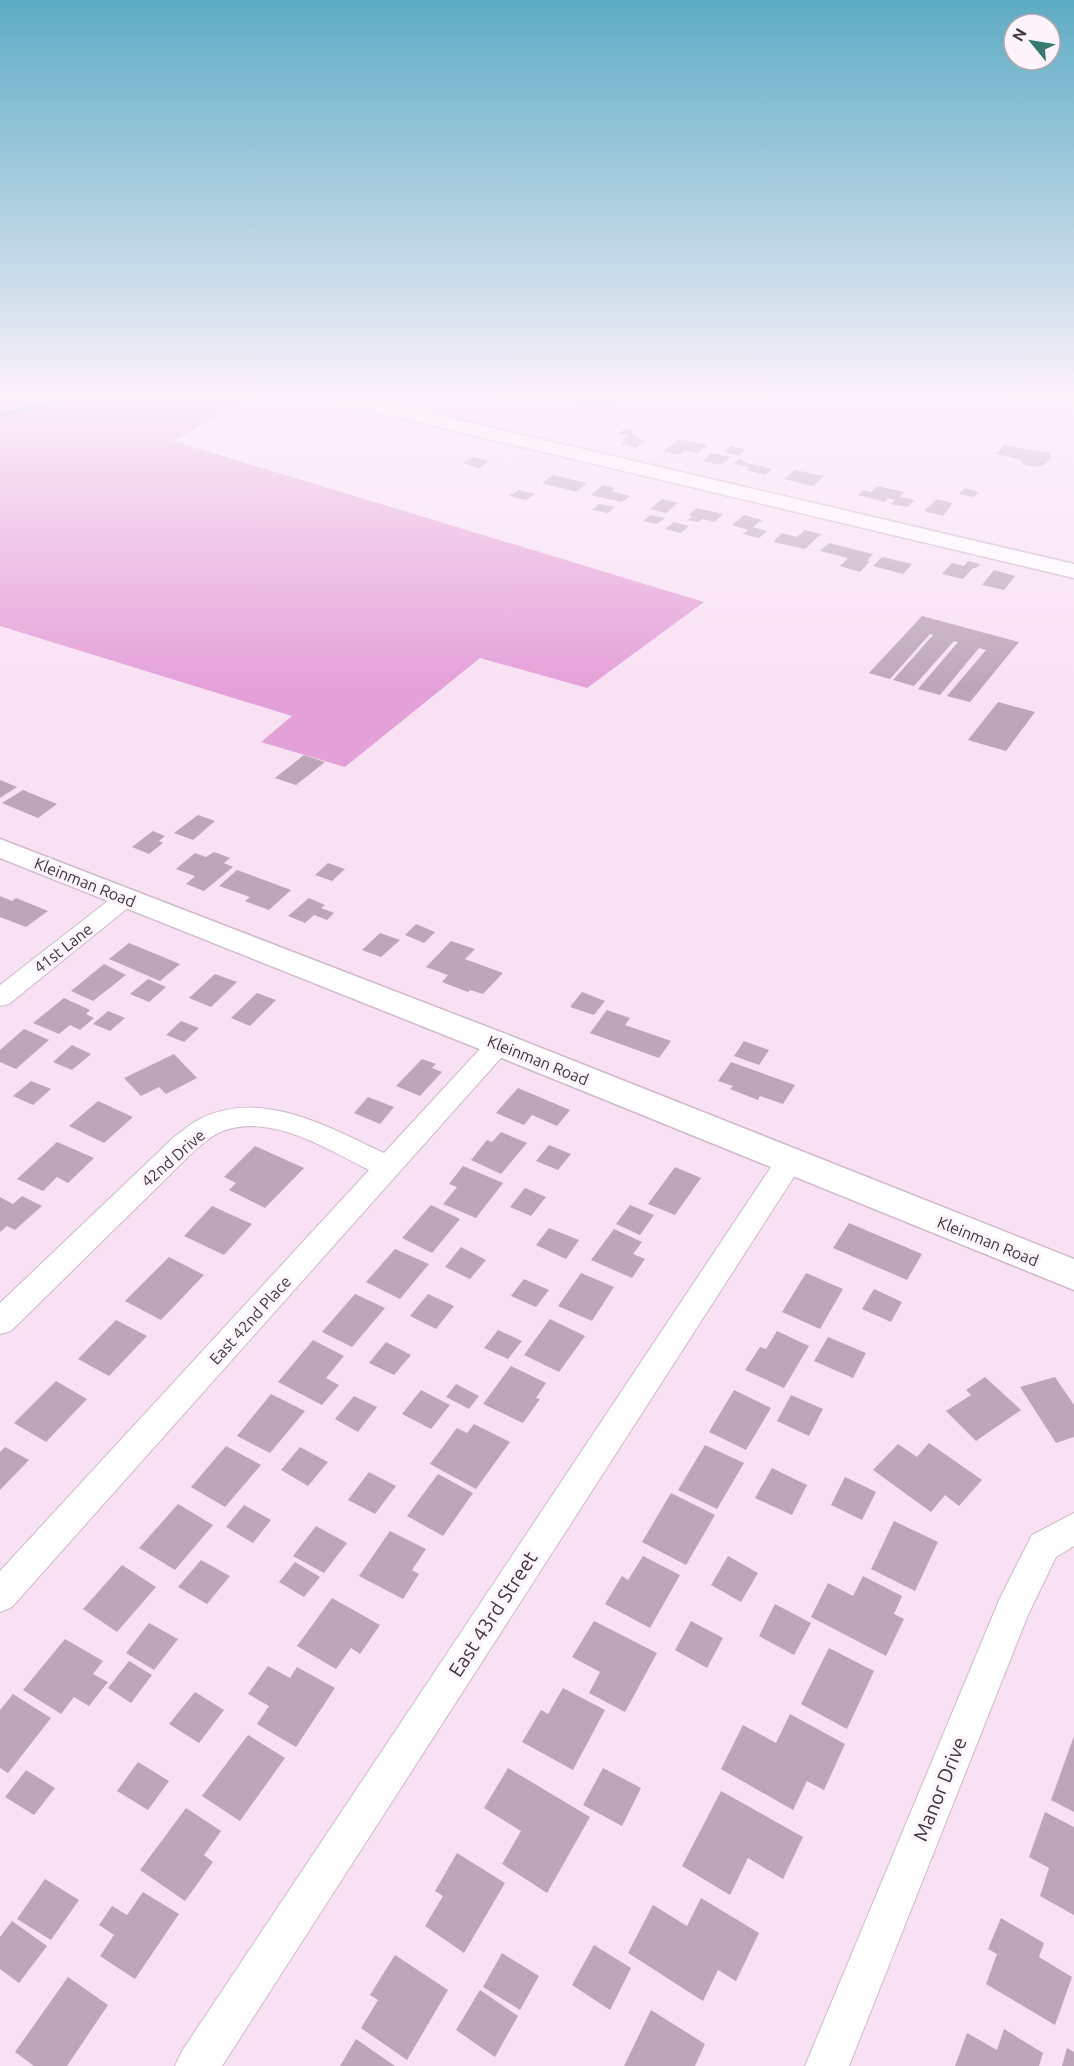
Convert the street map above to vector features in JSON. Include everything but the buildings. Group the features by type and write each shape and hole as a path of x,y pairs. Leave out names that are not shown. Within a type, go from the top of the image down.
{"street":[{"path":"748,493 1074,570"},
{"name":"Kleinman Road","path":"0,848 499,1044 1074,1275"},
{"name":"41st Lane","path":"0,998 126,898"},
{"name":"East 42nd Place","path":"0,1596 499,1044"},
{"name":"42nd Drive","path":"0,1322 183,1145 213,1124 252,1115 285,1120 388,1167"},
{"name":"East 43rd Street","path":"197,2066 789,1162"},
{"name":"Manor Drive","path":"827,2066 1012,1610 1044,1546 1074,1528"}],"shaded area":[{"path":"0,493 346,493 704,602 587,688 480,658 345,767 261,742 292,716 0,626"}]}
